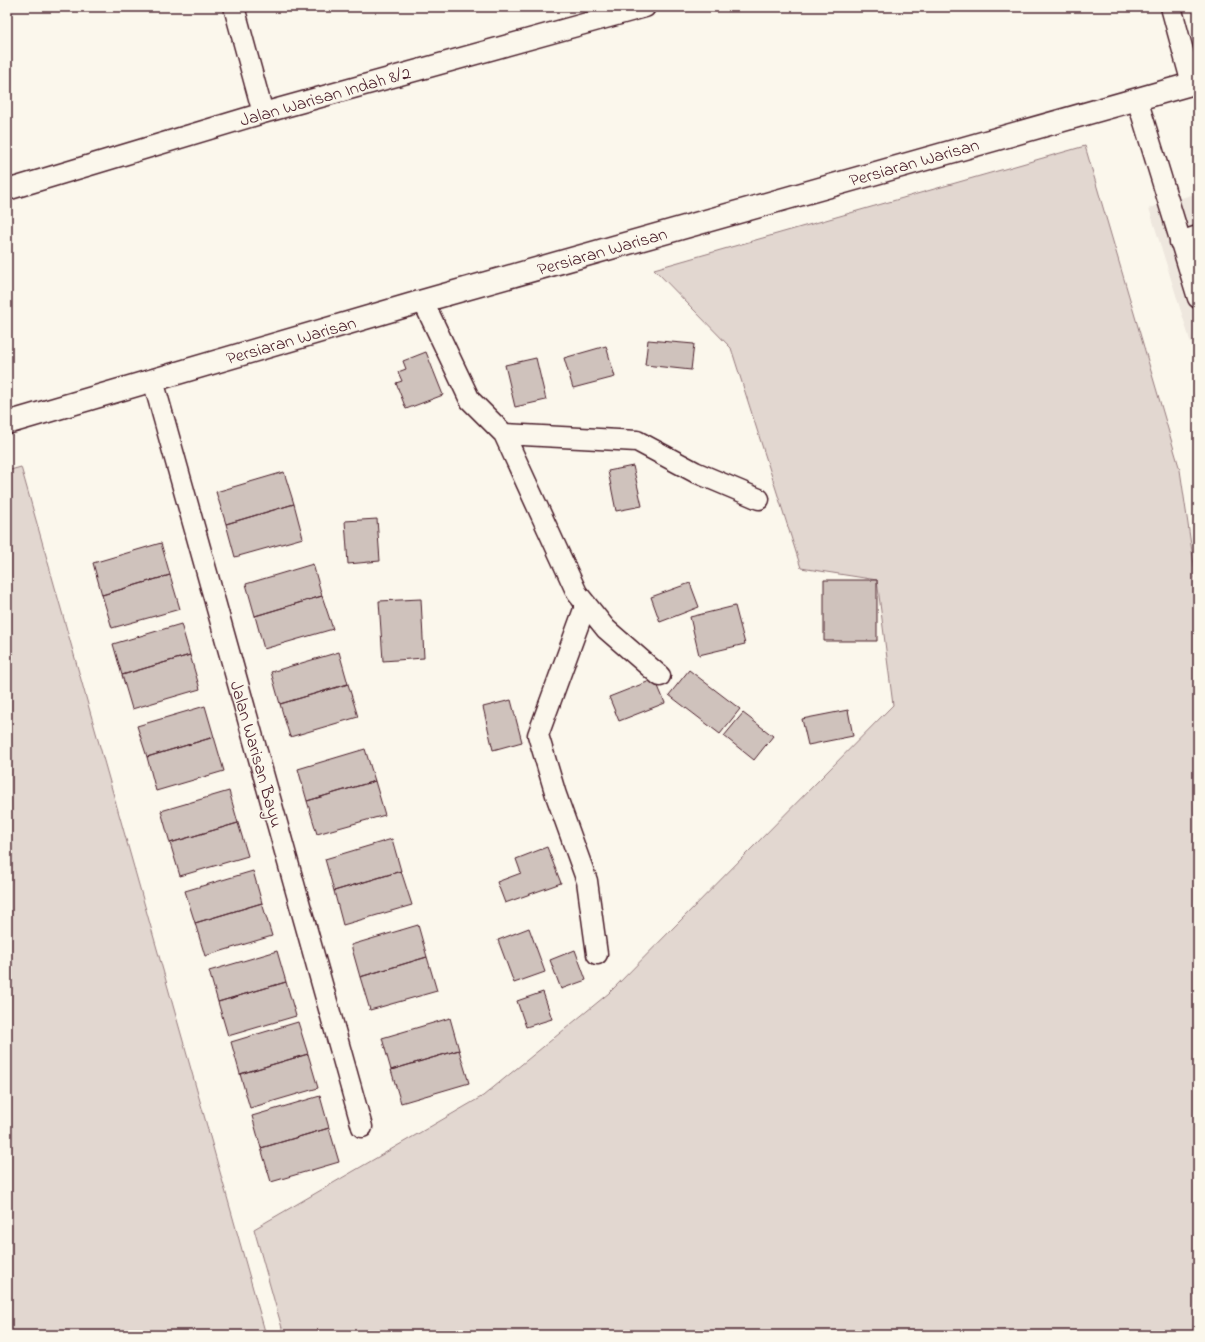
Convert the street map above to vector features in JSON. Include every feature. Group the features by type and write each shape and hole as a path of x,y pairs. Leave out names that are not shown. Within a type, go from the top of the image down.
{"main road":[{"name":"Persiaran Warisan","path":"7,423 423,302 1195,83"}],"street":[{"path":"234,7 263,113"},
{"name":"Jalan Warisan Indah 8/2","path":"7,190 263,113 645,7"},
{"path":"1171,7 1195,83"},
{"path":"1137,99 1189,239 1198,298"},
{"path":"423,302 470,400 504,434 577,593 606,629 660,676"},
{"name":"Jalan Warisan Bayu","path":"153,380 362,1127"},
{"path":"504,434 637,441 695,472 759,500"},
{"path":"586,604 538,735 556,795 587,881 597,954"}],"shaded area":[{"path":"1085,146 1180,470 1198,592 1198,1335 284,1335 254,1229 483,1096 609,993 893,705 877,580 801,568 731,348 654,269"},
{"path":"1198,193 1198,366 1149,208"},
{"path":"21,467 266,1335 7,1335 7,471"}],"building":[{"path":"648,340 694,344 691,370 645,365"},
{"path":"606,346 615,377 573,388 564,358"},
{"path":"426,352 443,395 406,409 396,383 402,381 398,372 406,369 403,361"},
{"path":"536,358 546,400 515,407 505,365"},
{"path":"633,466 642,506 616,511 608,471"},
{"path":"284,472 294,504 226,524 216,492"},
{"path":"294,504 303,538 235,557 226,524"},
{"path":"377,519 380,561 348,564 345,521"},
{"path":"161,543 170,575 102,595 93,563"},
{"path":"313,564 322,596 255,616 246,584"},
{"path":"170,575 180,609 112,628 102,595"},
{"path":"824,580 877,580 877,641 824,641"},
{"path":"690,583 699,607 660,622 651,597"},
{"path":"322,596 333,629 264,649 255,616"},
{"path":"421,599 424,658 383,661 379,601"},
{"path":"735,606 745,644 699,655 690,617"},
{"path":"181,624 190,655 122,675 113,644"},
{"path":"339,652 348,684 280,704 271,672"},
{"path":"190,655 200,689 132,709 122,675"},
{"path":"689,670 740,709 720,734 669,695"},
{"path":"655,679 665,703 619,721 609,697"},
{"path":"348,684 358,717 290,737 280,704"},
{"path":"511,700 522,742 493,750 483,707"},
{"path":"205,706 214,737 147,757 137,726"},
{"path":"848,710 853,736 808,745 802,719"},
{"path":"743,713 773,736 754,760 724,736"},
{"path":"214,737 224,771 156,791 147,757"},
{"path":"365,749 375,781 307,801 298,769"},
{"path":"375,781 385,815 317,834 307,801"},
{"path":"229,791 238,823 170,843 161,811"},
{"path":"238,823 248,856 180,876 170,843"},
{"path":"392,839 401,871 334,891 325,859"},
{"path":"547,847 561,883 505,903 497,882 521,873 516,859"},
{"path":"253,871 262,903 195,923 185,891"},
{"path":"401,871 412,905 343,925 334,891"},
{"path":"262,903 272,936 205,956 195,923"},
{"path":"418,925 427,957 360,977 351,945"},
{"path":"529,928 545,972 514,983 498,940"},
{"path":"575,950 586,980 561,989 550,960"},
{"path":"277,951 286,982 218,1002 209,971"},
{"path":"427,957 437,991 370,1010 360,977"},
{"path":"286,982 296,1016 228,1036 218,1002"},
{"path":"543,992 552,1019 526,1027 517,1001"},
{"path":"450,1018 459,1050 391,1070 382,1038"},
{"path":"298,1022 308,1054 240,1074 231,1042"},
{"path":"459,1050 469,1083 401,1103 391,1070"},
{"path":"308,1054 318,1088 250,1108 240,1074"},
{"path":"320,1096 329,1128 261,1148 252,1116"},
{"path":"329,1128 339,1162 271,1182 261,1148"}]}
